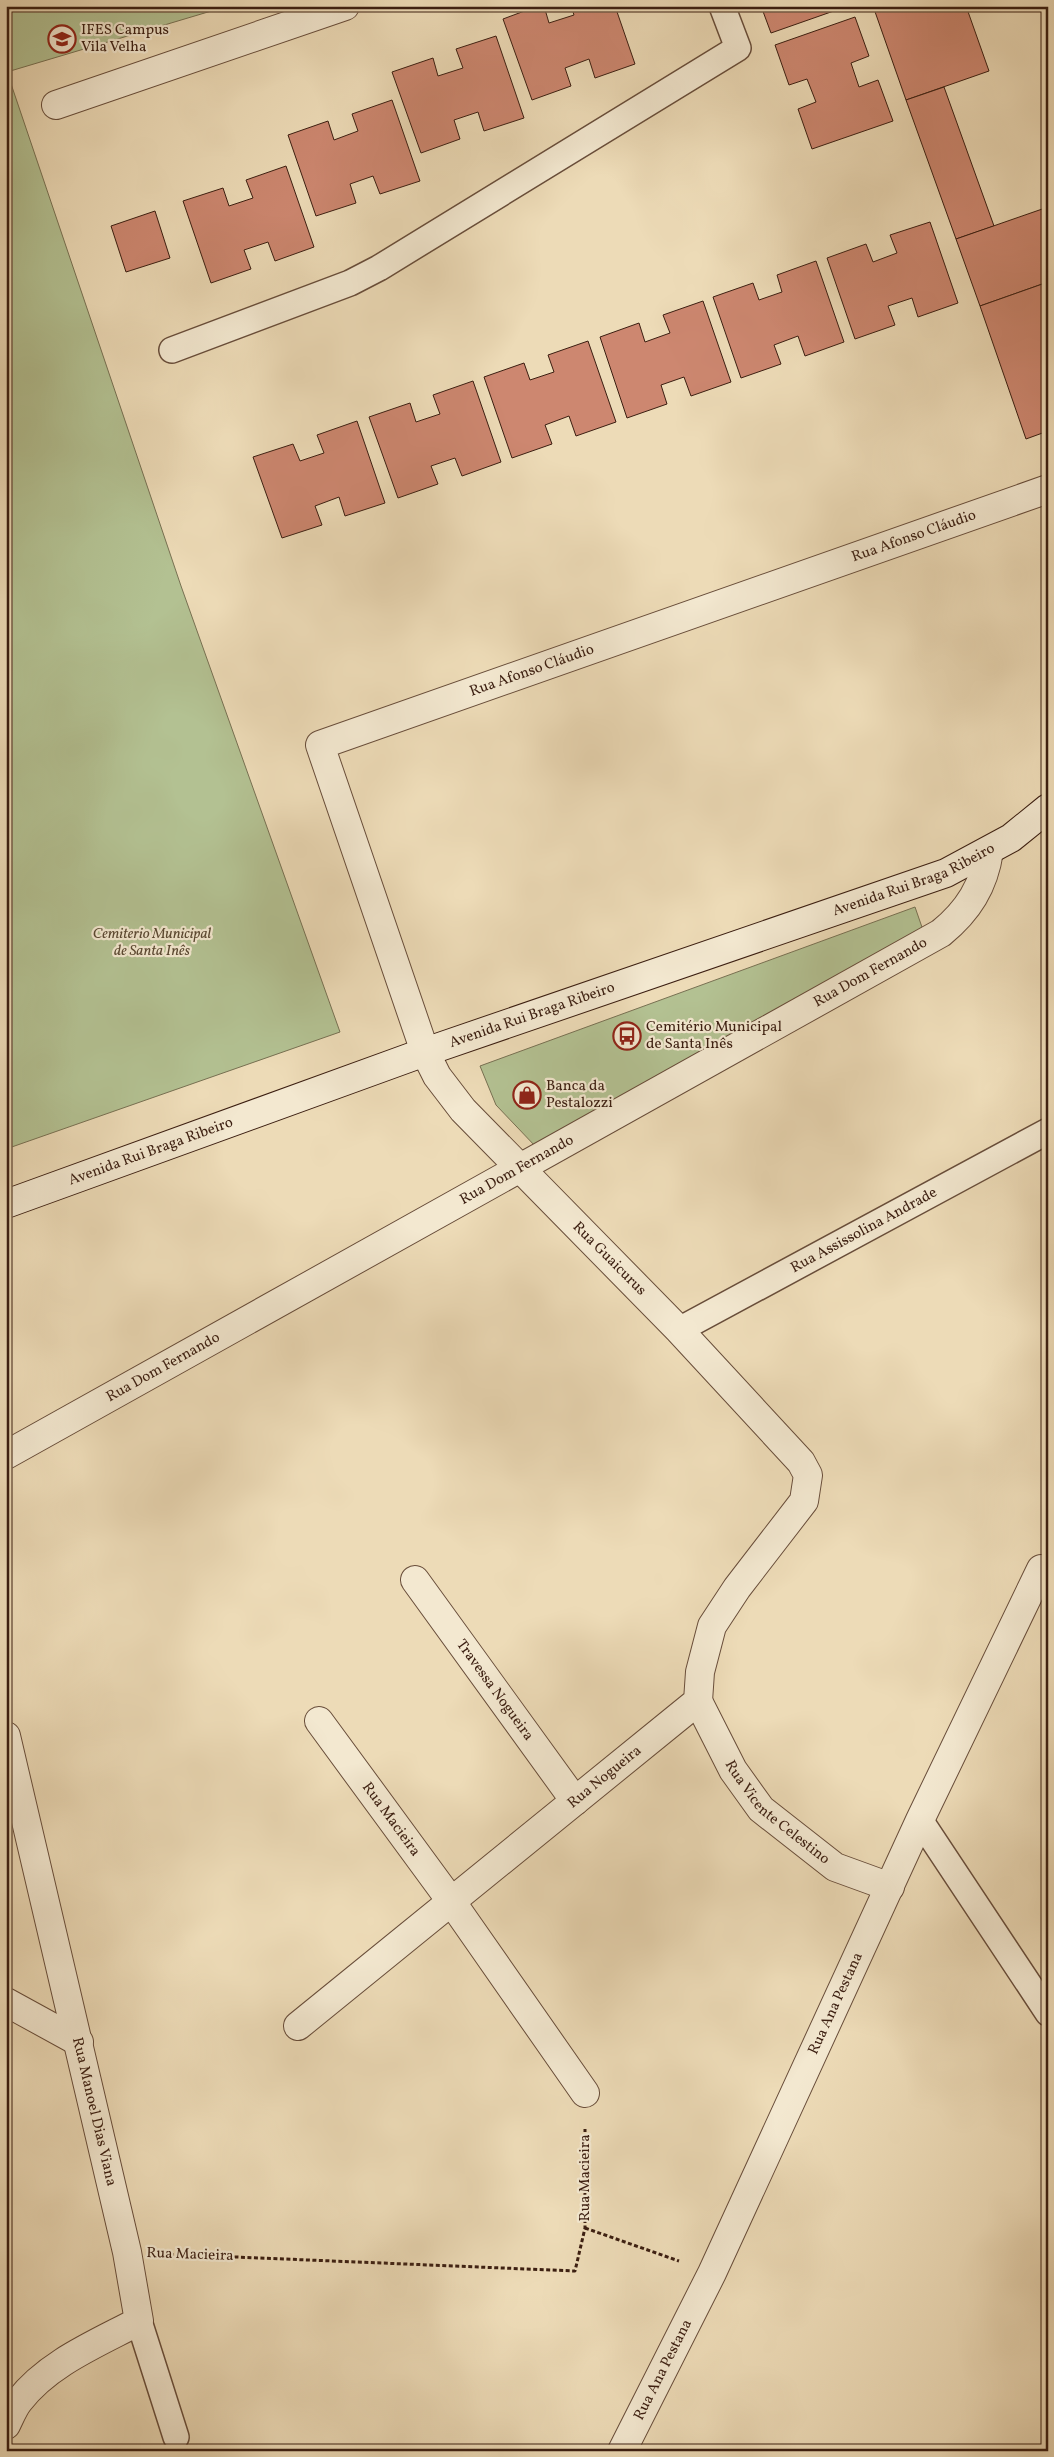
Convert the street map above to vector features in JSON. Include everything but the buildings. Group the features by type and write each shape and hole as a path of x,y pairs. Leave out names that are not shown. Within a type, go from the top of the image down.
{"street":[{"path":"56,104 345,6"},
{"name":"Rua Afonso Cláudio","path":"425,1052 320,745 1048,489"},
{"name":"Avenida Rui Braga Ribeiro","path":"6,1204 425,1052 946,873 989,851 1030,824 1048,808"},
{"name":"Rua Dom Fernando","path":"6,1455 941,933 964,911 974,897 987,867 989,851"},
{"name":"Rua Guaicurus","path":"425,1052 437,1076 454,1100 679,1330 801,1462 808,1475 804,1501 736,1588 712,1626 700,1672 698,1701"},
{"name":"Rua Ana Pestana","path":"622,2451 712,2273 920,1820 1046,1565"},
{"name":"Travessa Nogueira","path":"415,1580 575,1801"},
{"name":"Rua Nogueira","path":"298,2026 698,1701"},
{"name":"Rua Vicente Celestino","path":"698,1701 732,1770 761,1809 835,1867 890,1887"},
{"name":"Rua Macieira","path":"319,1721 452,1901 585,2094"},
{"name":"Rua Manoel Dias Viana","path":"6,1736 127,2252 139,2321"},
{"path":"6,2002 79,2042"},
{"path":"6,2424 19,2401 46,2375 80,2352 139,2321"}],"lane":[{"path":"172,350 350,283 738,48 722,6"},
{"name":"Rua Assissolina Andrade","path":"679,1330 1048,1131"},
{"path":"920,1820 1048,2013"},
{"path":"139,2321 176,2437"}],"path":[{"name":"Rua Macieira","path":"127,2252 575,2271 585,2228 585,2094"},
{"path":"585,2228 712,2273"}],"green space":[{"name":"Cemiterio Municipal de Santa Inês","path":"6,6 228,6 7,72 181,586 340,1032 6,1149"},
{"path":"915,907 924,933 536,1147 496,1105 480,1066"}],"place":[{"name":"IFES Campus Vila Velha","path":"62,39"},
{"name":"Cemitério Municipal de Santa Inês","path":"627,1036"},
{"name":"Banca da Pestalozzi","path":"527,1095"}]}
